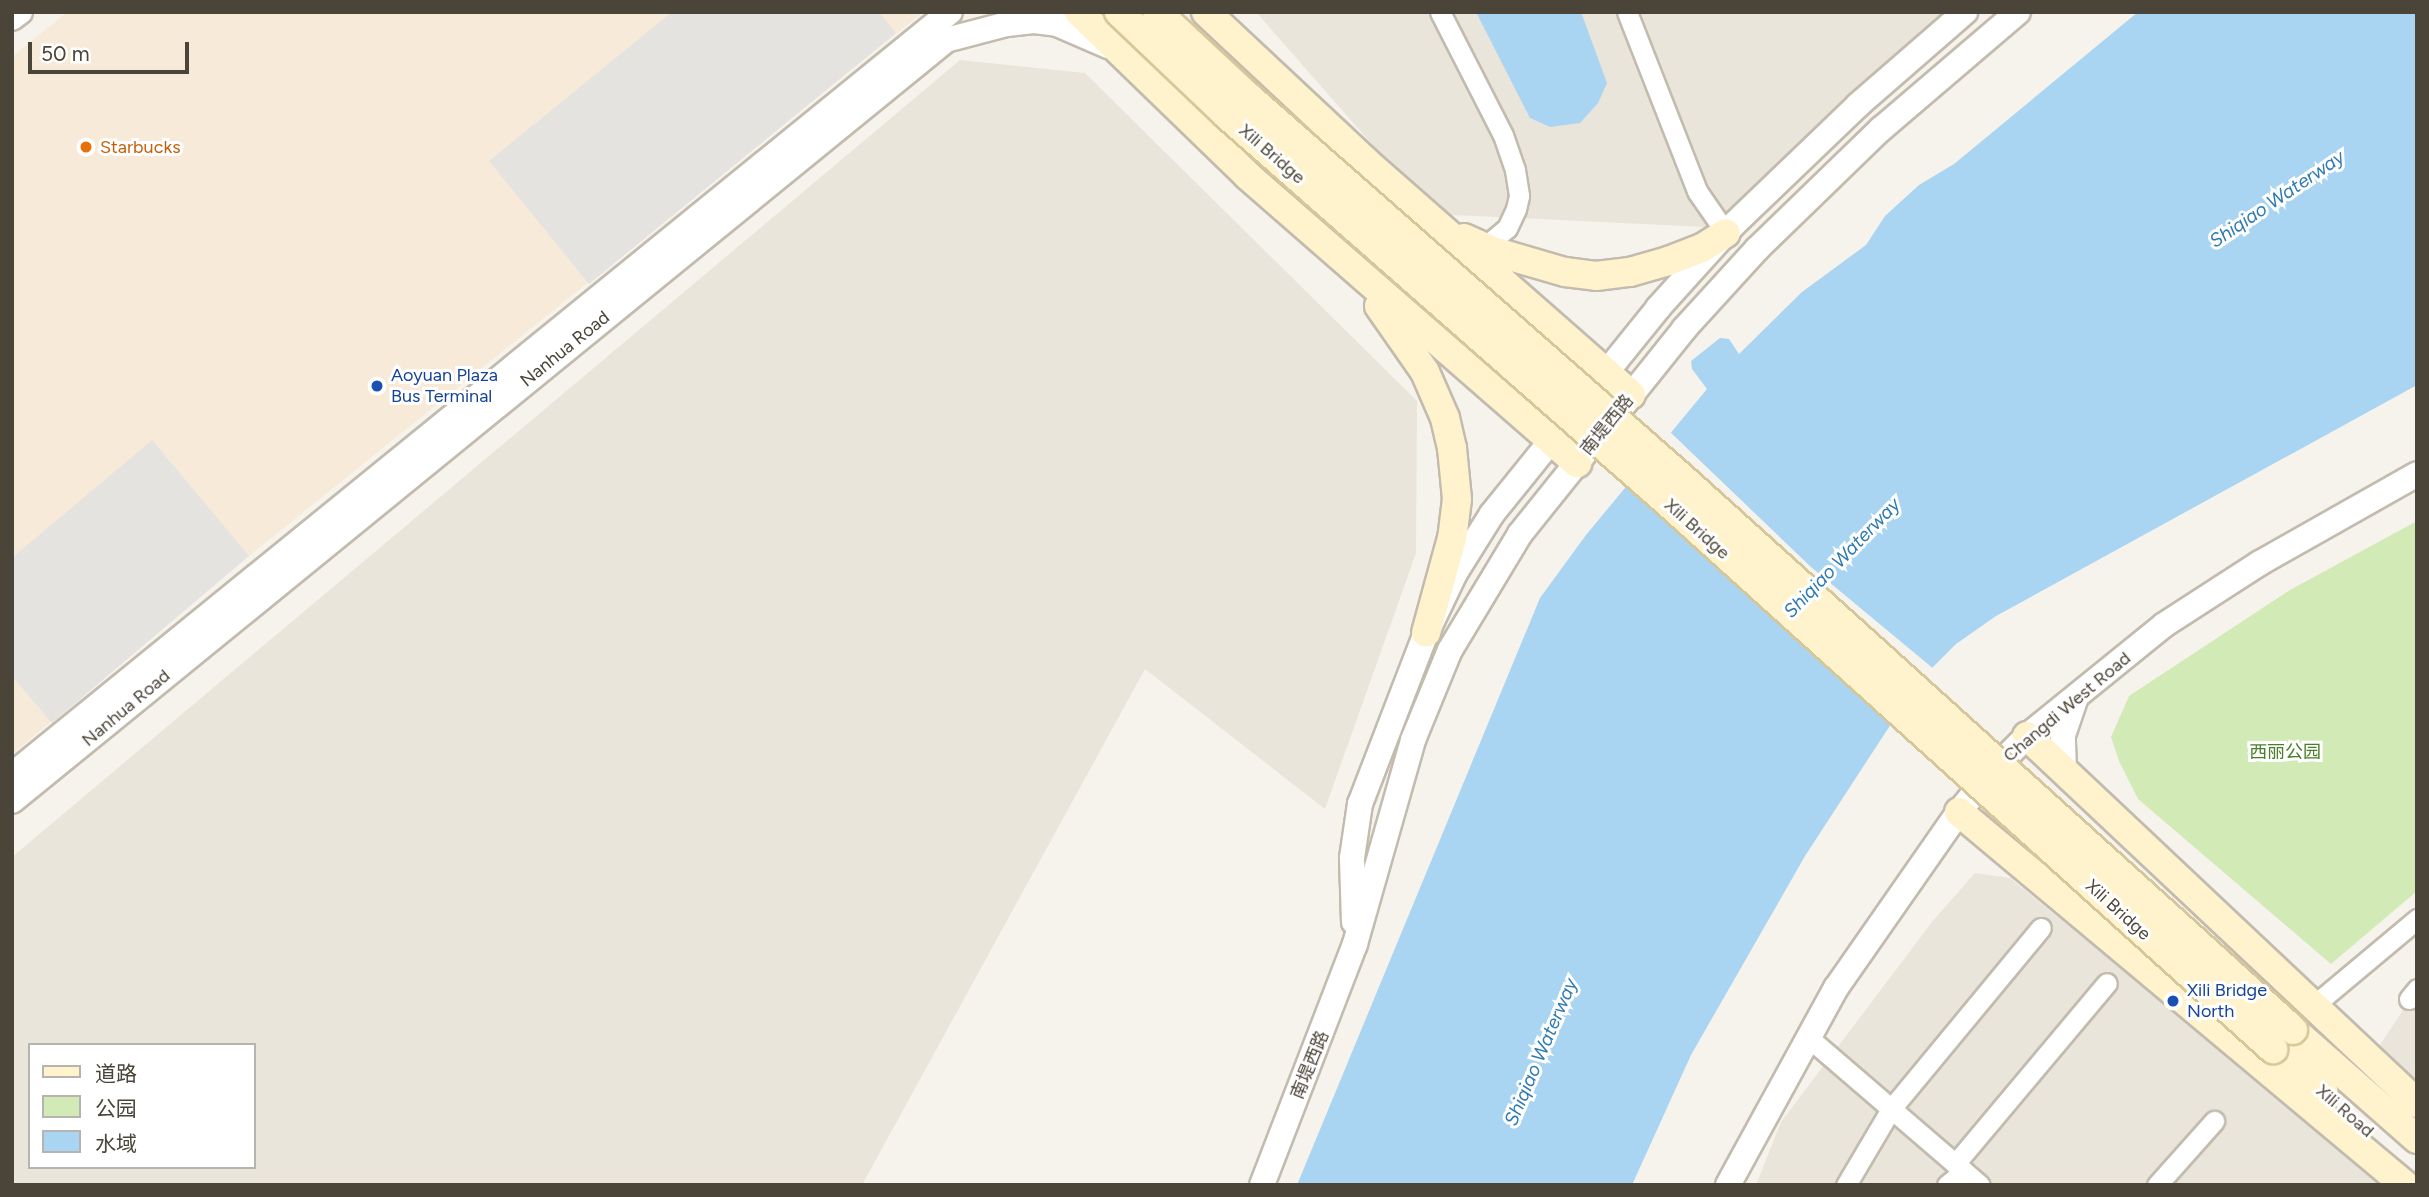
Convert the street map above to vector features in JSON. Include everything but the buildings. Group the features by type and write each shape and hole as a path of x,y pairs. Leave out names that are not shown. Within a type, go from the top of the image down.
{"main road":[{"path":"1079,12 1118,53 1248,176 1577,463"},
{"name":"Xili Bridge","path":"1119,12 1227,116 2283,1039"},
{"name":"Xili Bridge","path":"1157,12 1246,95 1683,479 2283,1039"},
{"path":"1206,12 1428,217 1631,395"},
{"path":"1428,217 1485,247 1565,272 1596,276 1630,272 1668,261 1702,248 1726,233"},
{"path":"1336,252 1395,326 1425,372 1445,418 1452,448 1455,512 1452,538 1426,633"},
{"path":"2027,737 2417,1103"},
{"path":"1959,812 2405,1185"},
{"name":"Xili Road","path":"2283,1039 2417,1139"},
{"name":"Xili Road","path":"2283,1039 2417,1173"}],"street":[{"path":"12,19 20,12"},
{"name":"Nanhua Road","path":"12,775 950,12"},
{"path":"1440,12 1503,135 1515,170 1519,196 1516,209 1507,228 1485,247"},
{"path":"1627,12 1697,191 1726,233"},
{"name":"南堤西路","path":"1355,944 1352,858 1360,804 1426,633 1455,573 1492,514 1658,308 1726,233 1858,105 1965,12"},
{"name":"南堤西路","path":"1262,1185 1355,944 1413,740 1450,650 1520,534 1684,329 1776,230 1881,129 2018,12"},
{"name":"Nanhua Road","path":"12,802 946,40 1007,24 1034,21 1057,23 1118,53"},
{"name":"Changdi West Road","path":"1728,1185 1836,988 1959,812 1991,772 2027,737 2164,625 2260,563 2417,474"},
{"path":"2064,771 2063,735 2074,701"},
{"path":"2313,1006 2417,919"},
{"path":"1846,1185 1891,1109 2041,928"},
{"path":"1947,1185 2106,984"},
{"path":"1809,1038 1980,1185"},
{"path":"2157,1185 2214,1121"}],"shaded area":[{"path":"67,12 923,12 249,556 12,754 12,57"},
{"path":"672,12 879,12 896,33 589,284 489,161"},
{"path":"1256,12 1970,12 1725,228 1433,214"},
{"path":"960,60 1085,73 1417,401 1416,553 1325,809 1145,669 862,1185 12,1185 12,857"},
{"path":"152,440 249,556 52,723 12,676 12,558"},
{"path":"1975,873 2010,878 2387,1185 1756,1185 1781,1122 1932,922"},
{"path":"2417,989 2417,1096 2372,1057"}],"green space":[{"name":"西丽公园","path":"2417,521 2417,891 2331,964 2138,799 2119,761 2111,737 2129,696 2290,590"}],"water":[{"path":"1476,12 1581,12 1607,83 1598,103 1580,123 1550,127 1530,118"},
{"name":"Shiqiao Waterway","path":"2138,12 2417,12 2417,385 1996,616 1956,644 1919,681 1805,856 1691,1055 1632,1185 1297,1185 1540,598 1586,535 1707,389 1692,369 1691,361 1720,338 1729,339 1739,354 1802,292 1866,245 1885,216 1919,185 1954,164"}],"pier":[{"path":"1668,430 1811,567 1935,670 1922,683 1630,477"}],"place":[{"name":"Starbucks","path":"86,147"},
{"name":"Aoyuan Plaza Bus Terminal","path":"377,386"},
{"name":"Xili Bridge North","path":"2173,1001"}]}
